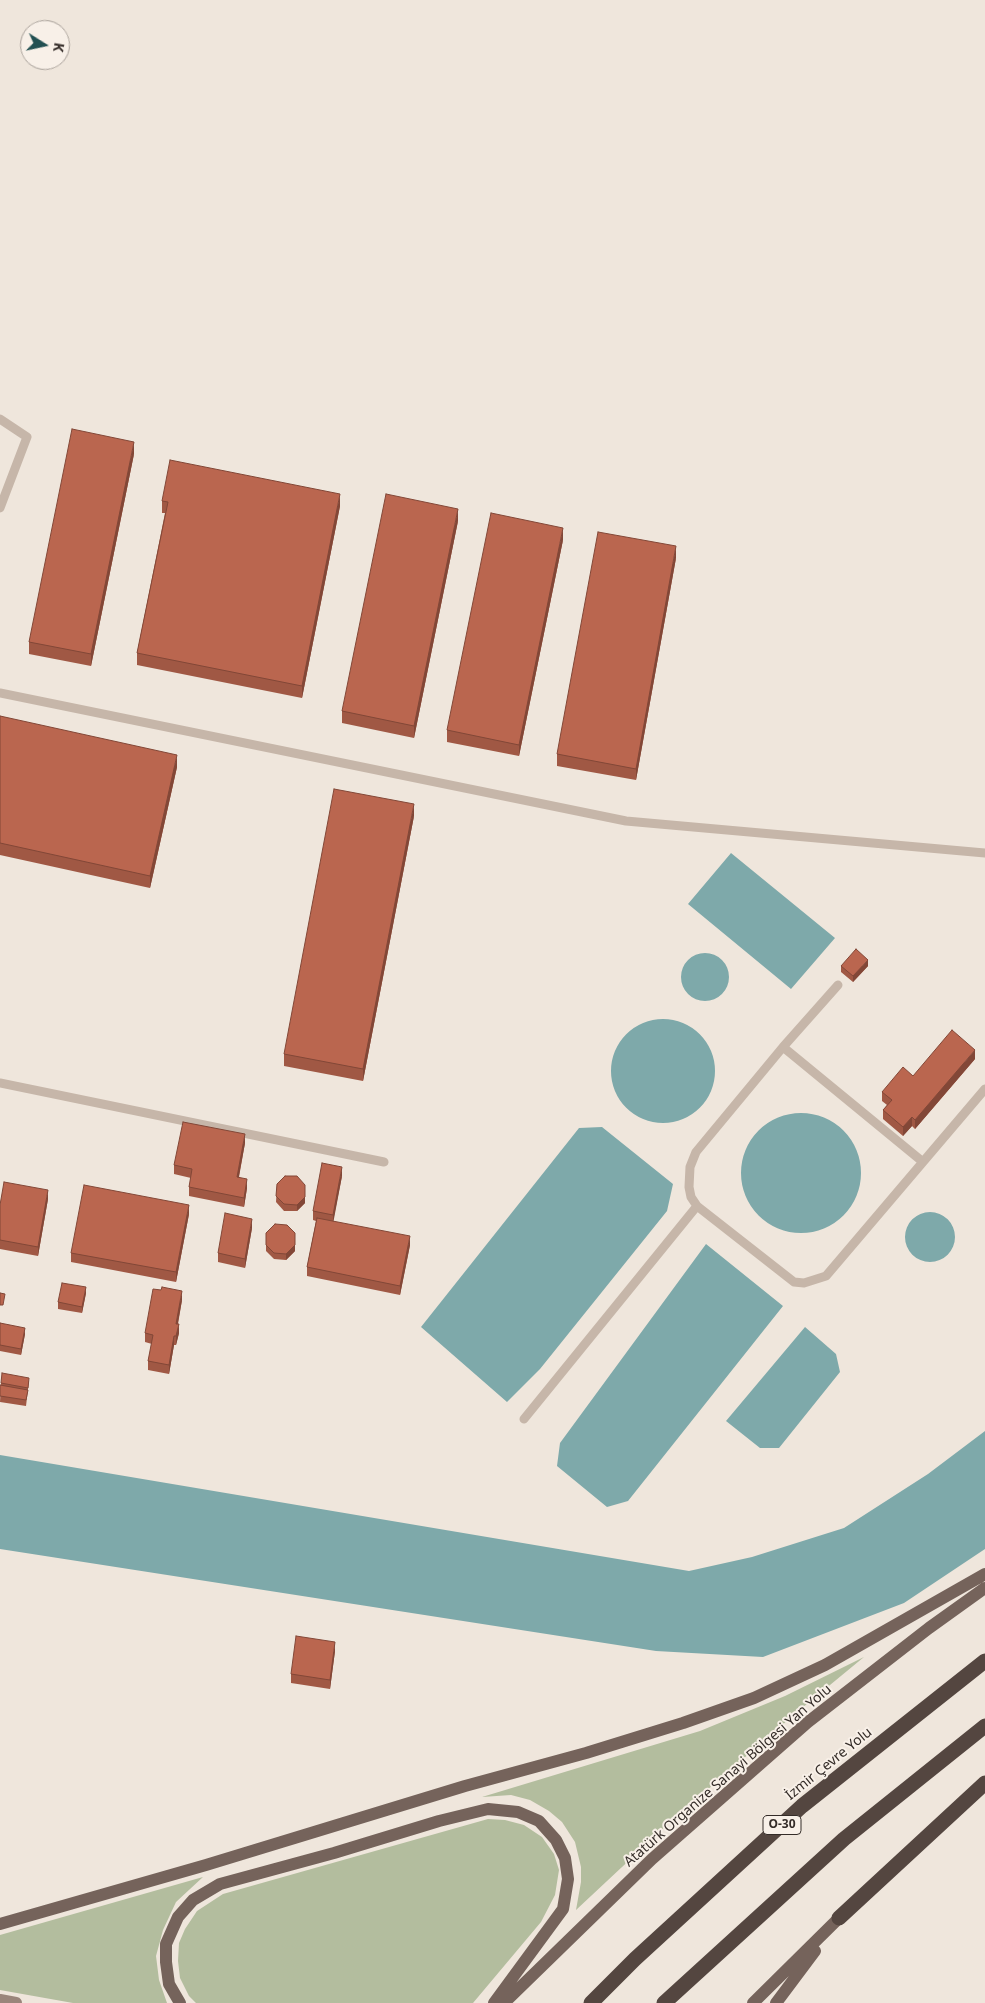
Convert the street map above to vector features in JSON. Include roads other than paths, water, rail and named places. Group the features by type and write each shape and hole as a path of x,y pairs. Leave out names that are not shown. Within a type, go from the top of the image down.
{"highway":[{"name":"İzmir Çevre Yolu","path":"591,2003 635,1959 802,1806 985,1661"},
{"path":"664,2003 844,1839 985,1726"},
{"path":"839,1918 985,1783"}],"main road":[{"path":"0,1924 206,1865 465,1786 586,1753 683,1723 754,1698 825,1665 985,1574"},
{"name":"Atatürk Organize Sanayi Bölgesi Yan Yolu","path":"504,2003 652,1859 808,1722 929,1628 985,1588"},
{"path":"180,2003 169,1984 166,1944 178,1917 193,1900 220,1884 334,1853 439,1821 488,1809 518,1812 539,1821 556,1840 565,1858 568,1880 563,1909 494,2003"},
{"path":"753,2003 839,1918"},
{"path":"776,2003 839,1918"}],"street":[{"path":"0,2000 16,2003"}],"lane":[{"path":"0,419 27,437 0,508"},
{"path":"0,693 626,821 985,853"},
{"path":"838,984 696,1152 690,1167 689,1187 691,1197 697,1206 794,1282 813,1282 826,1276 985,1089"},
{"path":"783,1047 923,1162"},
{"path":"0,1083 384,1162"},
{"path":"524,1419 697,1206"}],"water":[{"path":"731,853 835,938 791,989 688,904"},
{"path":"700,953 710,953 719,957 725,963 728,968 728,986 719,997 710,1001 700,1001 691,997 685,991 681,982 681,972 685,963 691,957"},
{"path":"663,1019 683,1023 700,1034 711,1051 715,1071 711,1091 700,1108 683,1119 663,1123 643,1119 626,1108 615,1091 611,1071 615,1051 626,1034 643,1023"},
{"path":"801,1113 824,1117 844,1130 857,1150 861,1173 857,1196 844,1216 824,1229 801,1233 778,1229 758,1216 745,1196 741,1173 745,1150 758,1130 778,1117"},
{"path":"602,1127 673,1184 667,1211 540,1369 507,1402 421,1327 579,1128"},
{"path":"925,1212 935,1212 948,1219 955,1232 955,1242 948,1255 935,1262 925,1262 916,1258 909,1251 905,1242 905,1232 909,1223 916,1216"},
{"path":"706,1244 783,1306 628,1501 607,1507 557,1466 560,1443"},
{"path":"805,1327 836,1354 840,1372 779,1448 760,1448 726,1421"},
{"path":"985,1431 985,1549 904,1603 763,1657 656,1651 0,1549 0,1455 689,1571 752,1557 844,1528 928,1474"}]}
